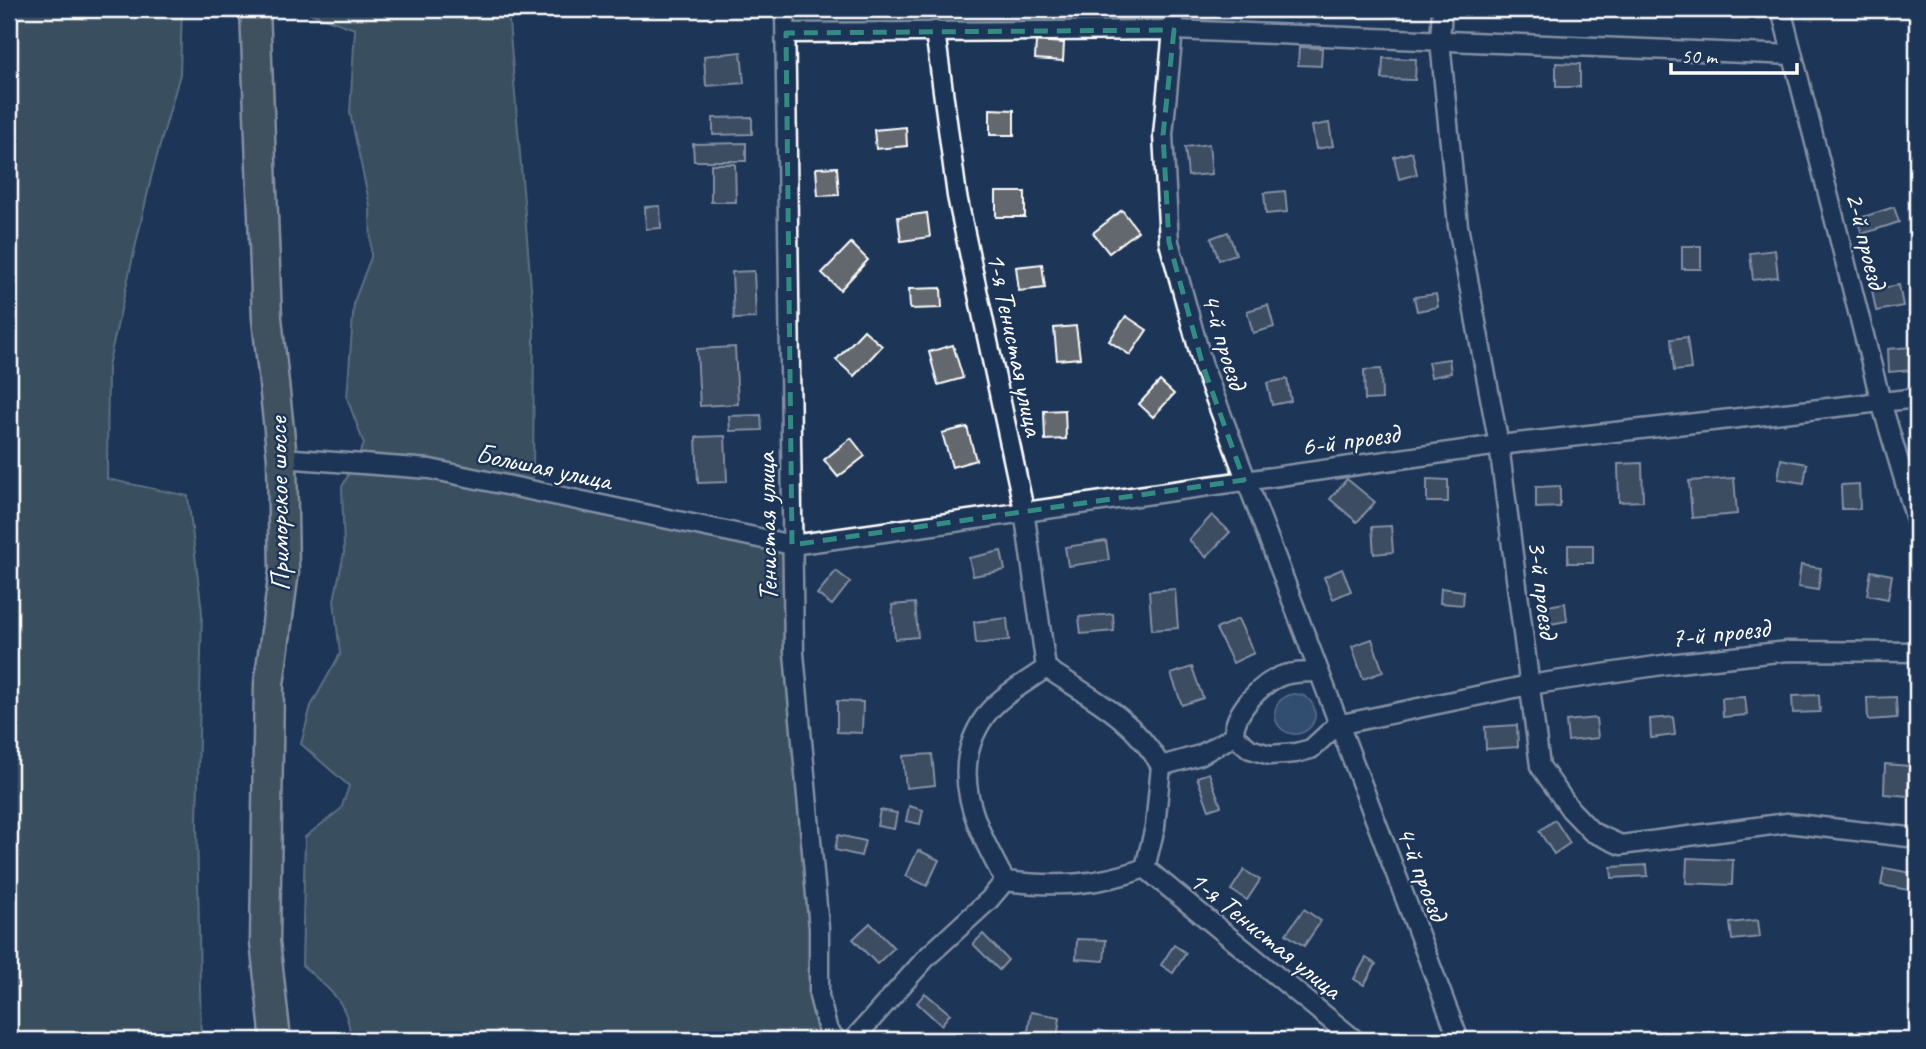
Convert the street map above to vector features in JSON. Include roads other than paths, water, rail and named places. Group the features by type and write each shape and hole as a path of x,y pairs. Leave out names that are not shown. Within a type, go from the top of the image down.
{"main road":[{"name":"Приморское шоссе","path":"254,9 267,318 282,458 284,571 270,684 265,942 276,1040"}],"street":[{"name":"Тенистая улица","path":"785,9 794,653 819,928 819,996 828,1031 837,1040"},
{"name":"4-й проезд","path":"1175,9 1163,135 1169,242 1203,366 1317,672"},
{"name":"3-й проезд","path":"1442,9 1440,41 1458,226 1499,445 1540,766 1570,808 1592,832 1621,845 1787,823 1917,838"},
{"name":"2-й проезд","path":"1781,9 1881,402 1917,523"},
{"path":"786,33 1174,30 1792,55"},
{"name":"1-я Тенистая улица","path":"935,31 957,196 1024,510 1046,668"},
{"name":"6-й проезд","path":"793,545 1024,510 1499,445 1917,398"},
{"name":"Большая улица","path":"282,458 430,469 793,545"},
{"name":"7-й проезд","path":"1337,725 1529,685 1669,664 1788,652 1917,652"},
{"path":"1046,668 1105,704 1131,725 1161,766 1155,827 1144,868 1114,879 1087,884 1046,886 1005,881 981,835 965,788 970,748 987,715 1046,668"},
{"path":"1317,672 1337,725 1311,749 1270,755 1250,749 1234,736 1234,725 1251,699 1267,684 1283,676 1317,672"},
{"name":"4-й проезд","path":"1337,725 1459,1040"},
{"path":"1161,766 1200,755 1234,736"},
{"name":"1-я Тенистая улица","path":"1144,868 1355,1040"},
{"path":"853,1040 927,957 989,900 1005,881"}],"water":[{"path":"1295,694 1309,700 1315,714 1309,728 1295,734 1281,728 1275,714 1281,700"}]}
